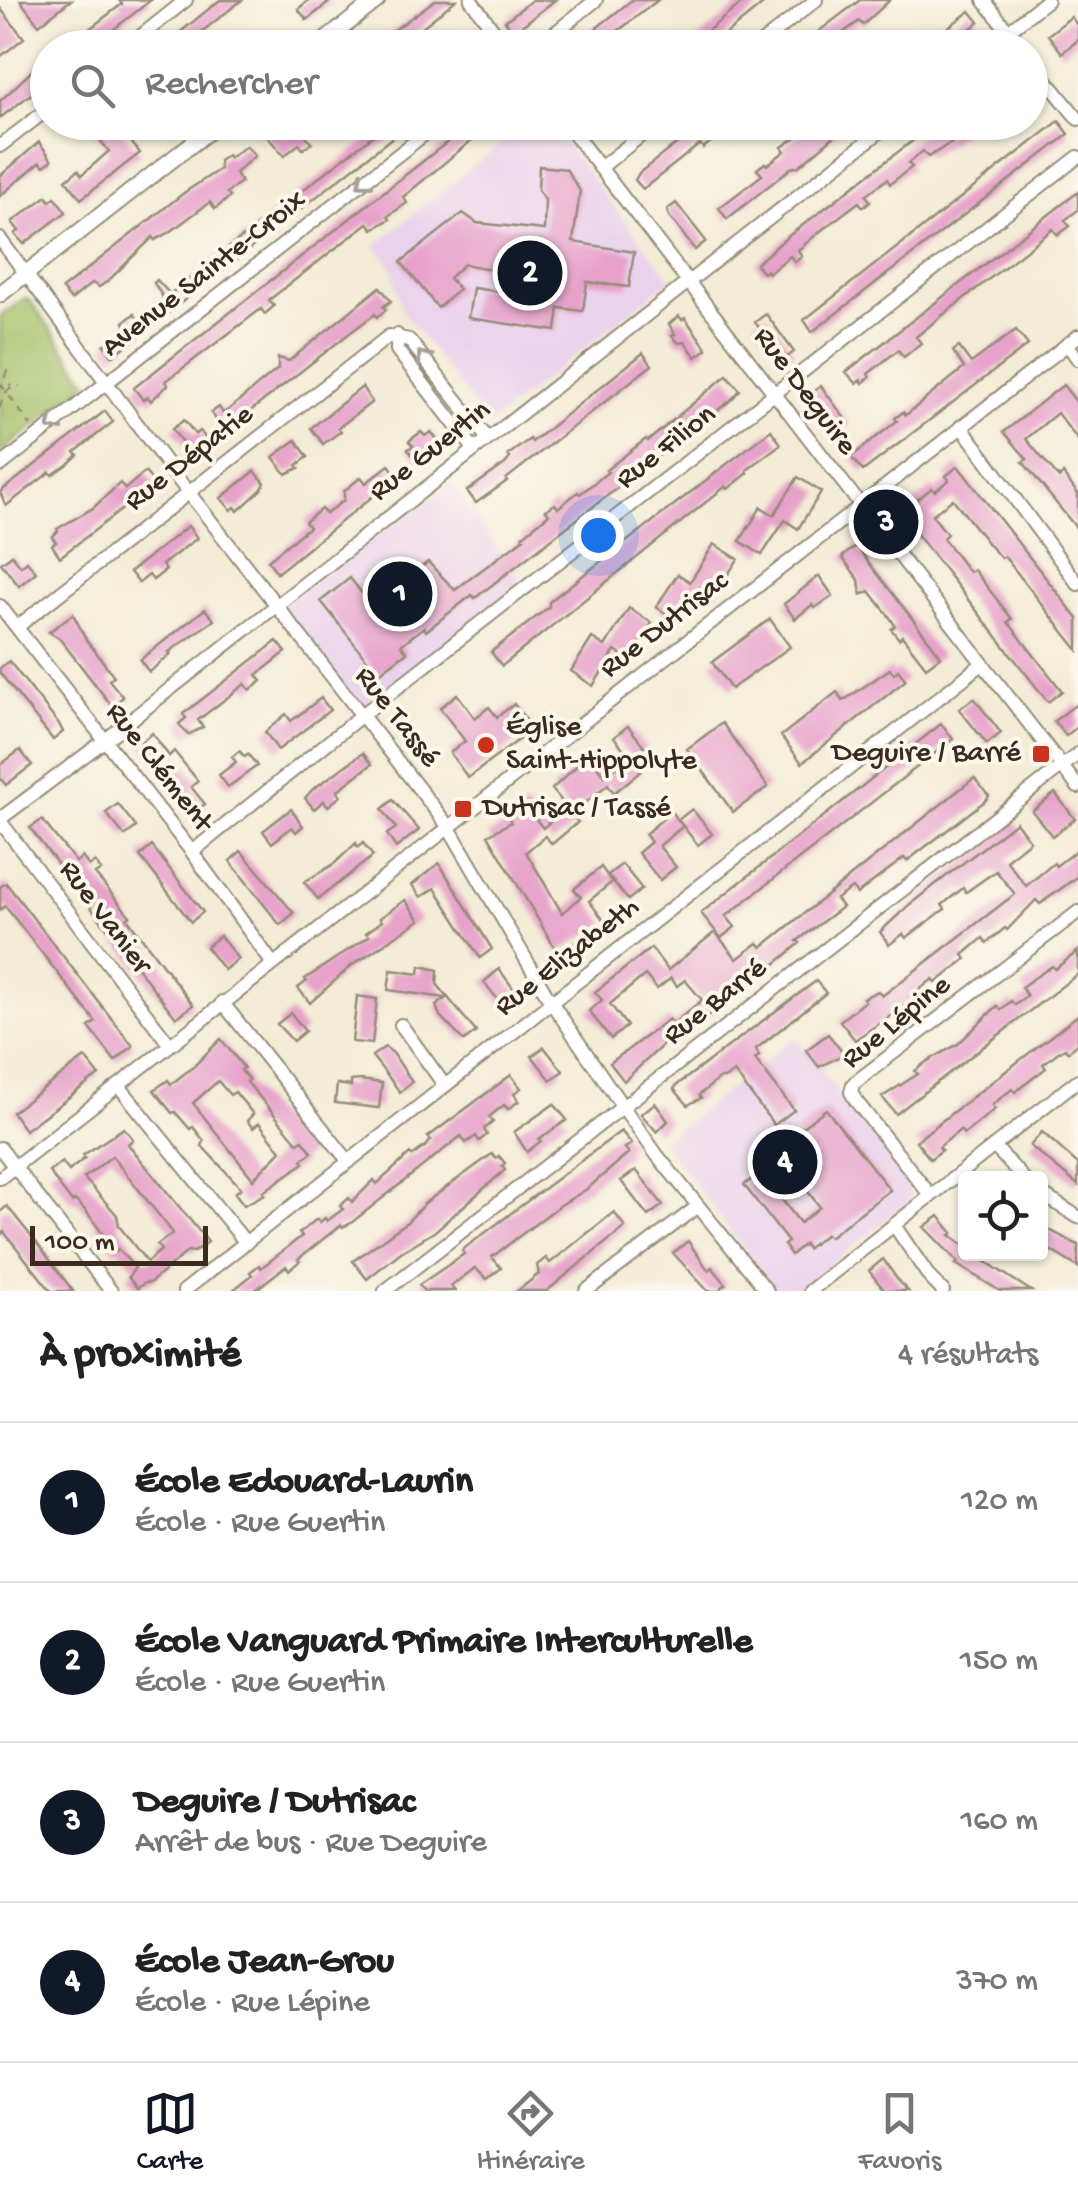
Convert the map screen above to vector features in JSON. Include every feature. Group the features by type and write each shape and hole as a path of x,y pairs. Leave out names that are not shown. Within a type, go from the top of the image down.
{"street":[{"path":"148,30 186,0"},
{"path":"339,30 377,0"},
{"path":"471,0 494,30"},
{"path":"558,30 596,0"},
{"path":"778,30 816,0"},
{"path":"984,0 1007,30"},
{"path":"1009,30 1047,0"},
{"path":"1048,82 1078,119"},
{"path":"0,146 30,123"},
{"path":"0,294 197,140"},
{"name":"Avenue Sainte-Croix","path":"0,466 417,140"},
{"name":"Rue Deguire","path":"578,140 1078,787"},
{"path":"600,168 635,140"},
{"name":"Rue Guertin","path":"0,820 869,140"},
{"name":"Rue Filion","path":"192,852 1078,157"},
{"name":"Rue Tassé","path":"0,239 188,492 448,826 551,1002 622,1107 767,1291"},
{"name":"Rue Dépatie","path":"16,627 389,336 410,340 474,449"},
{"path":"1072,340 1078,359"},
{"name":"Rue Dutrisac","path":"0,1178 1072,340"},
{"name":"Rue Dépatie","path":"440,392 488,438"},
{"path":"961,426 1078,584"},
{"name":"Rue Clément","path":"0,606 192,852 273,964"},
{"name":"Rue Elizabeth","path":"184,1291 982,664"},
{"name":"Rue Barré","path":"385,1291 1078,754"},
{"name":"Rue Vanier","path":"0,820 170,1045"},
{"name":"Rue Lépine","path":"931,1196 856,1101 851,1092 854,1084 1078,912"},
{"path":"222,1002 349,1162"},
{"path":"401,1026 445,1086"},
{"path":"810,1291 1078,1080"},
{"path":"118,1086 246,1242"},
{"path":"994,1146 1017,1171"},
{"path":"0,1148 111,1291"},
{"path":"1048,1198 1078,1216"},
{"path":"586,1291 697,1206"},
{"path":"894,1225 943,1291"}],"path":[{"path":"5,374 12,387"},
{"path":"0,382 3,392 34,430"},
{"path":"3,392 20,386"},
{"path":"0,408 3,392"}],"shaded area":[{"path":"506,140 561,140 671,279 489,424 402,311 392,267 375,245"},
{"path":"451,484 521,582 362,715 277,606"},
{"path":"795,1037 908,1182 911,1191 910,1200 798,1291 777,1291 662,1142"}],"green space":[{"path":"25,298 87,381 84,388 0,453 0,316"}],"building":[{"path":"20,0 71,0 39,25"},
{"path":"119,0 151,0 113,30 88,30 122,4"},
{"path":"220,0 242,0 204,30 183,30"},
{"path":"309,0 332,0 307,20 298,9"},
{"path":"435,0 456,0 419,30 394,30"},
{"path":"532,0 555,0 517,30 505,21"},
{"path":"632,0 658,0 619,30 594,30"},
{"path":"746,0 768,0 731,30 708,30"},
{"path":"860,0 890,0 863,25 859,21 847,30 820,30"},
{"path":"0,8 24,38 0,57"},
{"path":"970,11 979,22 969,30 944,30"},
{"path":"1071,17 1078,26 1078,40 1062,53 1048,35"},
{"path":"30,73 30,95 0,118 0,101"},
{"path":"1059,121 1069,134 812,332 804,320 1035,140 1048,140 1048,130"},
{"path":"100,140 130,140 140,153 81,199 66,180 78,170 82,175 109,151"},
{"path":"270,140 312,143 303,149 299,144 284,156"},
{"path":"367,140 389,140 113,356 104,345 127,329 124,322 134,314 138,319 164,299 154,283 157,280 170,294"},
{"path":"450,140 472,140 403,197 407,203 388,216 390,219 373,229 368,223 269,300 274,306 265,314 261,309 166,381 168,385 151,401 148,397 143,400 134,388"},
{"path":"681,140 712,141 703,148 700,144 643,189 635,180"},
{"path":"792,140 830,140 727,219 719,208 762,175 757,169 785,151 782,147"},
{"path":"914,140 954,140 928,157 923,151 908,163 912,167 890,184 887,179 866,195 870,201 863,207 859,202 798,250 802,256 795,262 790,256 769,273 763,273 756,264"},
{"path":"39,142 52,160 44,166 40,162 0,196 0,176"},
{"path":"246,146 255,156 235,173 241,182 227,193 230,197 215,209 210,202 170,232 155,240 153,237 108,281 99,287 92,283 71,300 62,289 220,169 219,161"},
{"path":"539,166 566,169 580,191 573,242 634,252 629,287 587,282 583,311 559,308 556,331 468,318 473,288 535,297 537,278 464,264 449,278 459,289 438,308 401,262 463,213 477,223 544,230 545,200 538,190"},
{"path":"1078,192 1078,210 1065,220 1070,226 1058,235 1053,229 934,322 916,337 921,343 904,357 898,350 868,374 870,377 863,383 856,383 846,372"},
{"path":"47,196 50,201 55,197 66,212 24,244 15,234 19,231 12,222"},
{"path":"676,203 706,241 695,250 669,216 667,210"},
{"path":"380,287 391,301 383,307 386,310 351,332 225,431 211,413 219,407 223,413 228,410 278,369 278,358 289,361"},
{"path":"766,314 794,352 783,360 755,322"},
{"path":"679,316 685,318 707,349 696,357 685,342 679,343 672,336 675,334 669,324"},
{"path":"1016,330 1028,345 863,471 851,457 897,421 895,418 903,412 906,415 964,368 953,351 959,347 971,363"},
{"path":"643,353 652,365 476,503 467,491 505,464 508,455 530,439 532,442"},
{"path":"727,375 740,390 731,400 475,598 472,595 426,631 424,627 401,645 407,652 378,674 321,601 350,578 364,596 374,589 382,598 428,562 455,590 524,538 549,514 546,510 555,504 558,508 580,494"},
{"path":"1063,385 1078,404 1078,440 1057,413 1026,439 1078,494 1078,530 1004,432"},
{"path":"821,386 849,424 839,432 809,395"},
{"path":"362,387 372,402 323,444 311,428"},
{"path":"105,411 113,422 75,452 78,455 67,465 52,475 50,472 6,506 0,492"},
{"path":"184,420 210,444 193,457 172,429"},
{"path":"771,430 781,444 748,473 728,489 726,486 502,666 491,652 549,607 549,602 559,594"},
{"path":"421,432 425,436 431,432 440,443 417,461 408,449 413,446 409,441"},
{"path":"296,440 308,457 297,465 299,468 286,474 273,457"},
{"path":"389,465 401,480 387,485 277,573 268,560 309,527 305,522 321,509 326,514 344,500 344,491 361,477 366,483"},
{"path":"958,466 1078,619 1078,650 953,499 932,515 947,534 943,538 969,572 974,570 1012,619 1008,622 1062,691 1048,702 912,528 909,530 897,516 932,488 935,491 949,480 946,476"},
{"path":"255,471 265,483 261,490 238,511 235,507 231,510 221,498"},
{"path":"145,472 155,484 60,557 52,545 57,529 93,508 120,483 125,489"},
{"path":"798,477 821,492 798,529 785,520 762,555 740,541 761,507 774,515"},
{"path":"188,526 197,538 162,565 166,570 153,580 149,575 139,583 130,572"},
{"path":"714,544 738,559 714,596 701,587 679,622 656,607 678,574 690,582"},
{"path":"856,546 941,656 926,667 902,636 899,639 891,629 895,626 870,591 861,595 859,580 842,557"},
{"path":"12,555 21,566 27,561 36,572 19,586 1,563"},
{"path":"819,576 833,596 815,608 812,605 795,619 784,604"},
{"path":"629,608 652,623 629,660 615,651 593,686 571,671 592,638 605,646"},
{"path":"205,609 214,620 169,652 149,672 140,660"},
{"path":"73,614 114,676 109,680 123,697 112,706 59,638 49,632"},
{"path":"770,619 790,647 731,689 712,662"},
{"path":"277,641 286,652 257,675 262,681 250,690 245,684 198,720 203,727 188,735 179,724 186,718 183,714"},
{"path":"9,661 60,726 63,732 53,740 0,673"},
{"path":"890,669 894,674 898,670 906,680 802,763 781,736 837,692 843,701"},
{"name":"Église Saint-Hippolyte","path":"457,694 475,718 489,707 497,717 514,704 533,729 468,778 450,753 465,741 440,708"},
{"path":"321,698 330,710 278,750 265,732 286,714 291,721"},
{"path":"974,698 1001,733 987,744 959,709"},
{"path":"1078,703 1078,726 1066,736 1054,721"},
{"path":"722,723 768,787 733,812 687,749"},
{"path":"941,724 953,739 726,916 735,927 721,938 701,913"},
{"path":"628,726 648,751 635,763 614,737"},
{"path":"152,733 169,756 174,751 198,781 191,787 205,804 193,813 144,749 141,742"},
{"path":"20,750 32,765 6,785 0,778 0,765"},
{"path":"239,751 245,757 248,754 257,766 228,787 219,775 236,762 232,757"},
{"path":"363,753 372,764 337,791 341,796 328,806 324,801 314,809 305,798 312,790"},
{"path":"588,755 605,776 629,757 641,771 614,793 608,784 572,814 552,789"},
{"path":"974,778 989,796 985,801 857,894 852,888 836,899 842,907 797,941 800,943 785,956 674,1043 666,1042 624,1081 610,1063 669,1019 673,1024 702,1000 685,980 677,986 671,978 657,989 645,975 610,1004 627,1026 611,1039 589,1011 602,1000 595,992 651,948 668,970 715,932 737,959 758,943 762,947"},
{"path":"1055,793 1075,819 1052,836 1032,811"},
{"path":"393,800 419,830 396,848 387,834 396,828 382,809"},
{"path":"118,804 136,827 125,836 106,813"},
{"path":"525,806 543,828 566,808 578,822 552,844 545,836 526,852 562,913 581,897 574,889 601,867 612,882 589,901 606,923 558,953 488,835 511,822 509,819"},
{"path":"291,809 303,826 296,832 292,827 272,843 263,831"},
{"path":"692,809 712,834 698,845 678,820"},
{"path":"671,812 683,826 659,846 676,867 660,880 638,853 651,842 645,834"},
{"path":"42,820 76,862 82,857 89,866 95,862 101,870 95,874 193,1005 176,1018 30,828"},
{"path":"1016,822 1030,841 1006,860 1026,886 1078,849 1078,876 1040,904 1036,900 1007,930 987,943 983,938 963,955 966,959 936,983 933,979 911,996 914,1000 855,1040 840,1021 865,1001 863,998 878,991 882,996 1015,894 996,871 966,892 963,888 942,905 945,909 906,938 903,934 889,945 880,932"},
{"path":"356,843 358,847 363,843 373,856 318,899 304,882 334,864"},
{"path":"152,846 203,912 191,922 140,856"},
{"path":"241,851 294,913 280,925 230,861"},
{"path":"439,863 492,949 480,958 435,888 421,897 412,885"},
{"path":"622,864 642,889 628,900 608,875"},
{"path":"6,883 133,1046 115,1061 89,1027 96,1022 5,906 0,910 0,887"},
{"path":"405,900 420,920 351,966 310,1003 298,988 305,979 369,936 366,933 382,921 380,918"},
{"path":"220,936 238,959 224,970 206,947"},
{"path":"1078,951 1078,974 896,1114 882,1097 918,1074 915,1071 926,1062 958,1044 997,1006 1001,1010 1011,1001 1015,1005 1027,996 1021,987"},
{"path":"420,966 438,970 437,984 476,1032 464,1041 440,1016 436,1006 446,998 388,990 391,970 419,974"},
{"path":"499,969 521,999 511,1007 506,1002 502,1005 484,982"},
{"path":"816,981 826,993 756,1049 759,1056 755,1059 794,1110 774,1125 734,1072 720,1078 699,1095 701,1098 688,1105 674,1089 677,1085"},
{"path":"357,996 377,999 372,1044 352,1042"},
{"path":"291,1013 305,1031 293,1041 277,1024"},
{"path":"1078,1015 1078,1044 1068,1052 1065,1048 1057,1053 1043,1064 1046,1068 1015,1092 1012,1089 992,1105 995,1109 964,1134 960,1130 930,1159 916,1141"},
{"path":"828,1034 844,1054 819,1067 806,1050"},
{"path":"221,1039 244,1068 241,1070 247,1082 298,1143 303,1140 312,1152 265,1194 244,1205 235,1193 241,1188 202,1146 204,1141 193,1127 190,1129 172,1113 154,1090 168,1080 171,1084","holes":["218,1081 230,1095 235,1092 253,1114 247,1121 253,1128 259,1123 281,1151 253,1179 193,1103"]},
{"path":"385,1047 412,1082 400,1092 372,1056"},
{"path":"544,1047 563,1071 551,1080 532,1056"},
{"path":"85,1058 99,1075 25,1130 12,1112"},
{"path":"511,1075 521,1088 514,1094 519,1101 508,1109 504,1105 489,1117 493,1122 484,1129 487,1135 466,1143 461,1136 351,1223 341,1225 289,1270 286,1266 254,1291 232,1291 252,1275 250,1272 302,1236 299,1233 317,1219 327,1221 343,1209 340,1206 349,1198 352,1202 374,1180 377,1184 410,1154 427,1145 431,1140 428,1137"},
{"path":"351,1081 382,1083 379,1108 335,1103 337,1084 351,1086"},
{"path":"655,1103 668,1121 657,1132 641,1114"},
{"path":"554,1104 567,1120 527,1152 514,1132"},
{"path":"826,1109 890,1190 829,1237 826,1234 807,1249 804,1244 791,1255 784,1245 788,1242 744,1185 761,1172 800,1223 820,1207 786,1164 808,1147 796,1132"},
{"path":"124,1128 133,1139 128,1144 208,1242 194,1252 188,1251 150,1283 137,1288 128,1277 135,1268 118,1249 116,1252 86,1211 75,1200 72,1202 49,1172 62,1162 69,1171 85,1158 83,1155","holes":["112,1156 173,1233 157,1245 161,1250 147,1262 119,1226 117,1215 84,1178"]},
{"path":"621,1131 632,1144 625,1148 629,1153 587,1189 492,1257 501,1268 487,1279 475,1268 451,1286 455,1291 424,1291 419,1285 464,1254 462,1250"},
{"path":"1042,1132 1078,1164 1078,1185 1030,1146"},
{"path":"492,1154 505,1163 505,1170 434,1232 367,1279 353,1261"},
{"path":"636,1170 663,1205 648,1216 621,1181"},
{"path":"7,1206 73,1291 51,1291 4,1232 0,1235 0,1212"},
{"path":"614,1212 625,1227 547,1291 517,1291 539,1274 537,1265 546,1258 550,1263"},
{"path":"939,1216 958,1241 958,1261 985,1261 1031,1291 1000,1291 956,1264 924,1227"},
{"path":"1048,1229 1078,1245 1078,1267 1048,1249"},
{"path":"688,1241 708,1270 712,1267 726,1284 718,1291 708,1291 673,1253"},
{"path":"883,1259 908,1291 885,1291 869,1271"}],"place":[{"name":"École Vanguard Primaire Interculturelle","path":"530,273"},
{"name":"Deguire / Dutrisac","path":"886,522"},
{"name":"École Edouard-Laurin","path":"400,594"},
{"name":"Église Saint-Hippolyte","path":"486,745"},
{"name":"Deguire / Barré","path":"1041,754"},
{"name":"Dutrisac / Tassé","path":"463,809"},
{"name":"École Jean-Grou","path":"785,1162"}]}
